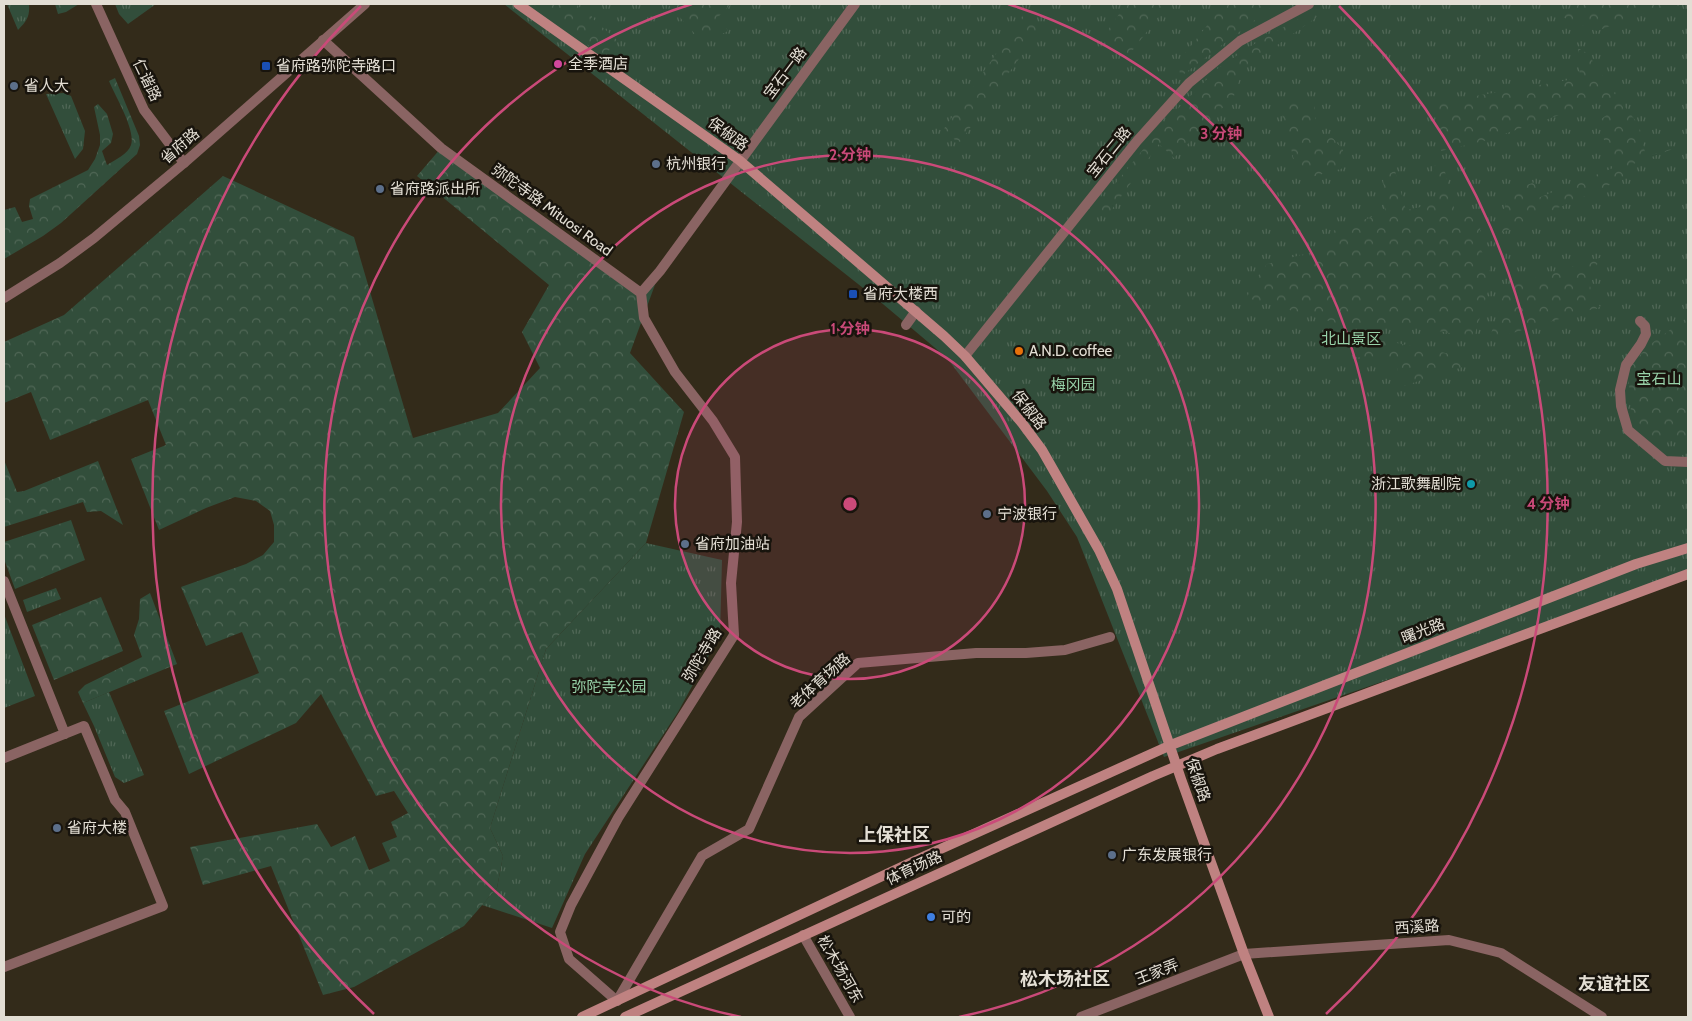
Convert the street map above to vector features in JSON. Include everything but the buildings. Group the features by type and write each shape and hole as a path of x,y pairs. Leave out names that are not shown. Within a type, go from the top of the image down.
{"main road":[{"name":"保俶路","path":"518,4 739,160 916,311 965,356 1022,423 1042,450 1099,550 1116,589 1244,954 1269,1017"},
{"name":"曙光路","path":"1170,745 1636,564 1688,548"},
{"name":"体育场路","path":"625,1017 1217,749 1688,574"},
{"name":"体育场路","path":"582,1017 925,856 1170,745"}],"street":[{"name":"仁谐路","path":"96,4 144,110 184,162"},
{"name":"省府路","path":"4,298 60,263 94,238 184,162 364,4"},
{"name":"宝石一路","path":"739,160 855,4"},
{"name":"宝石二路","path":"965,356 1137,142 1189,83 1240,41 1310,4"},
{"name":"弥陀寺路 Mituosi Road","path":"323,40 441,148 641,293"},
{"path":"641,293 660,271 739,160"},
{"name":"弥陀寺路","path":"617,1001 569,959 560,932 570,905 618,818 734,635 731,583 737,522 735,456 713,421 675,372 648,326 644,318 641,293"},
{"path":"906,326 916,311"},
{"path":"1640,321 1644,326 1646,334 1626,365 1620,390 1621,406 1628,430 1665,461 1688,462"},
{"path":"4,581 66,734"},
{"name":"老体育场路","path":"617,1001 702,856 749,829 799,717 858,663 976,653 1026,653 1065,650 1110,637"},
{"path":"4,758 84,726 115,800 125,812 163,906 4,967"},
{"name":"松木场河东","path":"803,935 850,1017"},
{"name":"西溪路","path":"1244,954 1449,940 1501,952 1602,1017"},
{"name":"王家弄","path":"1081,1017 1244,954"}],"green space":[{"path":"7,4 29,4 27,18 18,30"},
{"path":"55,4 79,4 66,12 58,14"},
{"path":"115,4 156,4 128,24 119,14"},
{"name":"北山景区","path":"504,4 1688,4 1688,576 1164,757 1077,537 1047,491 947,358 877,299"},
{"path":"533,4 576,4 617,40 604,57"},
{"path":"668,4 731,4 719,16 728,31 703,43"},
{"path":"1126,4 1168,4 1129,55 1101,40"},
{"path":"1224,4 1276,4 1180,77 1179,61"},
{"path":"1579,4 1688,4 1650,11 1597,31 1557,15"},
{"path":"1313,10 1317,17 1243,69 1234,96 1174,158 1159,144 1107,216 1098,205 1167,120 1217,69 1251,46"},
{"path":"1023,15 1040,29 960,142 941,133"},
{"path":"1578,48 1588,54 1614,93 1639,125 1646,157 1686,144 1633,164 1623,179 1499,234 1508,192 1535,182 1538,198 1613,168 1598,121 1611,112 1603,100 1484,141 1441,151 1435,103 1580,78"},
{"path":"115,78 139,136 140,145 137,154 61,223 4,259 4,210 15,207 22,222 33,219 29,206 30,199 88,170 95,159 100,145 100,135 94,107 98,104 107,114 113,134 111,143 102,151 107,165 127,151 131,145 131,131 128,122 109,81"},
{"path":"64,93 71,96 85,131 83,149 75,159 46,94"},
{"path":"1300,98 1315,105 1315,122 1312,134 1330,135 1343,150 1344,168 1308,178 1296,164 1292,154 1290,135 1282,127 1283,108"},
{"path":"441,148 640,292 660,271 630,353 684,412 646,543 546,649 490,828 503,856 497,888 464,926 354,987 323,995 271,866 203,885 190,847 317,824 331,847 355,836 369,870 390,861 382,843 397,837 391,822 408,813 394,791 376,796 321,694 296,723 189,774 164,711 259,673 242,632 206,646 181,587 246,564 263,555 274,542 274,525 270,511 256,501 235,497 159,530 131,459 166,445 148,400 50,440 31,392 4,403 4,342 64,315 223,176 354,237 413,438 498,413 540,368 522,332 549,285 417,176"},
{"path":"1443,164 1456,215 1482,211 1480,248 1489,265 1489,288 1474,337 1396,324 1336,323 1247,298 1252,284 1267,264 1331,247 1330,232 1385,212 1383,176 1395,171 1406,210 1440,203 1432,166"},
{"path":"1603,257 1590,277 1590,287 1600,307 1489,340 1506,287"},
{"name":"宝石山","path":"1688,317 1688,438 1654,444 1631,412 1628,369 1649,345"},
{"path":"1349,337 1392,342 1460,356 1469,365 1400,387 1396,361 1355,357"},
{"path":"4,460 17,492 24,491 98,461 123,525 101,511 87,512 83,502 4,527"},
{"path":"71,520 85,560 15,589 4,559 4,542"},
{"name":"弥陀寺公园","path":"646,543 722,560 720,635 678,712 585,854 552,928 482,905 497,888 503,856 490,828 546,649"},
{"path":"56,588 61,599 27,612 23,600"},
{"path":"150,593 177,664 83,703 78,692 85,685 142,657 134,635 139,619 140,599"},
{"path":"101,597 123,651 54,680 32,625"},
{"path":"4,614 35,696 4,708"},
{"path":"109,692 144,775 124,783 115,777 83,703"}],"place":[{"name":"全季酒店","path":"558,64"},
{"name":"省府路弥陀寺路口","path":"266,66"},
{"name":"省人大","path":"14,86"},
{"name":"杭州银行","path":"656,164"},
{"name":"省府路派出所","path":"380,189"},
{"name":"省府大楼西","path":"853,294"},
{"name":"A.N.D. coffee","path":"1019,351"},
{"name":"浙江歌舞剧院","path":"1471,484"},
{"name":"宁波银行","path":"987,514"},
{"name":"省府加油站","path":"685,544"},
{"name":"省府大楼","path":"57,828"},
{"name":"广东发展银行","path":"1112,855"},
{"name":"可的","path":"931,917"}],"district":[{"name":"上保社区","path":"894,835"},
{"name":"松木场社区","path":"1065,979"},
{"name":"友谊社区","path":"1614,984"}],"park label":[{"name":"梅冈园","path":"1073,385"}]}
